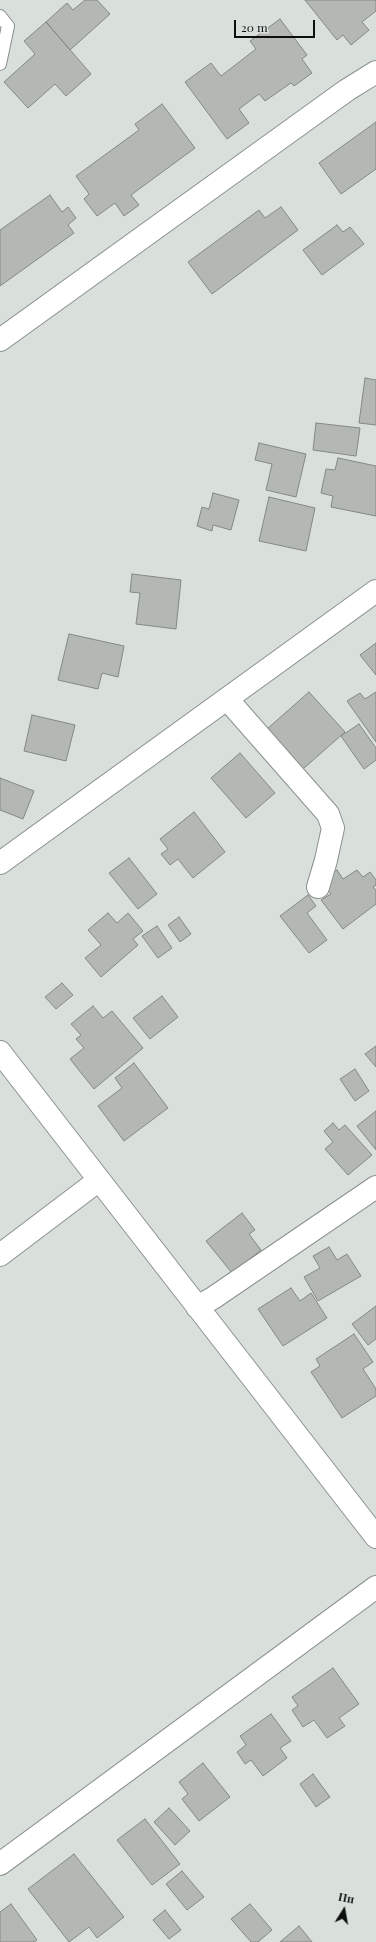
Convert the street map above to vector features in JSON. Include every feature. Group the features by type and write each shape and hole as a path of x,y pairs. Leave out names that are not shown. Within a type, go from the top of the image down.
{"street":[{"path":"0,340 347,90 376,72"},
{"path":"0,863 376,591"},
{"path":"227,699 328,814 333,828 318,887"},
{"path":"0,1052 376,1537"},
{"path":"0,1255 99,1180"},
{"path":"197,1307 213,1298 376,1187"},
{"path":"0,1864 376,1587"}],"lane":[{"path":"0,16 8,26 0,64"}],"building":[{"path":"85,0 97,0 110,14 70,50 46,22 67,3 73,10"},
{"path":"305,0 376,0 376,11 362,22 369,30 351,45 343,35 337,40"},
{"path":"280,19 307,55 302,59 312,73 294,86 291,83 265,101 259,94 239,109 249,123 227,139 185,82 211,63 221,76 256,49 250,41"},
{"path":"46,22 91,74 66,96 55,84 28,108 4,82 35,54 24,41"},
{"path":"162,104 195,148 131,195 139,205 124,216 115,203 97,216 84,199 89,194 76,176 139,130 135,124"},
{"path":"376,122 376,169 341,194 319,163"},
{"path":"50,195 62,212 68,207 76,218 68,225 74,233 0,286 0,230"},
{"path":"281,207 298,230 212,294 188,262 259,210 265,218"},
{"path":"337,225 343,232 350,227 364,244 322,275 303,250"},
{"path":"365,378 376,380 376,425 359,423"},
{"path":"316,423 360,428 356,456 313,450"},
{"path":"259,443 306,454 296,497 266,490 272,464 255,460"},
{"path":"338,458 376,466 376,516 331,507 333,496 321,493 326,469 335,470"},
{"path":"213,493 239,500 231,530 213,525 212,531 197,526 202,507 209,509"},
{"path":"269,497 315,508 306,551 259,541"},
{"path":"132,574 181,580 176,629 136,624 140,593 130,592"},
{"path":"69,634 124,646 118,677 102,673 98,689 58,680"},
{"path":"376,643 376,675 360,655"},
{"path":"309,692 345,732 303,769 267,729"},
{"path":"376,692 376,742 347,701 360,693 365,699"},
{"path":"32,715 75,725 66,761 24,751"},
{"path":"359,724 376,748 376,760 364,769 341,736"},
{"path":"240,753 275,793 246,818 211,778"},
{"path":"0,778 34,791 23,819 0,810"},
{"path":"194,812 225,852 193,878 178,859 170,865 161,854 168,849 160,839"},
{"path":"129,858 157,894 138,909 109,873"},
{"path":"337,870 343,879 357,870 363,877 370,872 376,880 376,885 373,887 376,890 376,904 343,929 321,900 331,894 321,881"},
{"path":"308,895 316,906 307,913 327,940 309,953 280,916"},
{"path":"108,913 117,923 128,913 143,931 133,939 138,945 101,977 85,958 101,945 88,930"},
{"path":"179,917 191,934 180,942 168,925"},
{"path":"157,926 172,948 158,958 142,936"},
{"path":"62,983 73,995 56,1009 45,997"},
{"path":"162,996 178,1017 150,1039 133,1018"},
{"path":"93,1006 103,1018 112,1011 143,1048 94,1089 70,1059 84,1048 76,1039 81,1035 71,1024"},
{"path":"376,1046 376,1067 365,1054"},
{"path":"134,1063 168,1108 124,1141 98,1106 122,1088 115,1078"},
{"path":"355,1069 369,1091 355,1101 340,1079"},
{"path":"376,1111 376,1150 357,1126"},
{"path":"333,1123 339,1130 345,1125 372,1155 348,1175 325,1149 333,1142 324,1131"},
{"path":"242,1213 255,1230 249,1234 261,1250 232,1273 206,1241"},
{"path":"329,1247 337,1260 347,1254 361,1276 318,1301 304,1277 320,1268 313,1256"},
{"path":"291,1288 300,1301 311,1293 327,1318 283,1346 258,1309"},
{"path":"376,1306 376,1339 368,1345 352,1324"},
{"path":"354,1334 373,1362 363,1369 376,1389 376,1396 342,1418 311,1372 320,1366 316,1359"},
{"path":"333,1668 359,1704 339,1718 345,1726 327,1738 314,1720 303,1727 292,1710 298,1706 292,1697"},
{"path":"271,1714 291,1741 280,1748 287,1758 263,1776 251,1760 245,1764 237,1752 246,1745 240,1736"},
{"path":"203,1763 230,1797 199,1821 182,1799 188,1794 179,1782"},
{"path":"313,1774 330,1797 316,1807 300,1784"},
{"path":"169,1808 190,1831 175,1845 154,1822"},
{"path":"145,1819 180,1864 152,1885 117,1840"},
{"path":"74,1854 124,1917 97,1938 89,1927 69,1942 28,1889"},
{"path":"182,1871 204,1897 187,1910 166,1884"},
{"path":"11,1904 37,1940 34,1942 0,1942 0,1912"},
{"path":"250,1904 272,1930 258,1942 251,1942 231,1919"},
{"path":"165,1910 181,1930 169,1939 153,1920"},
{"path":"299,1926 312,1942 280,1942"}]}
